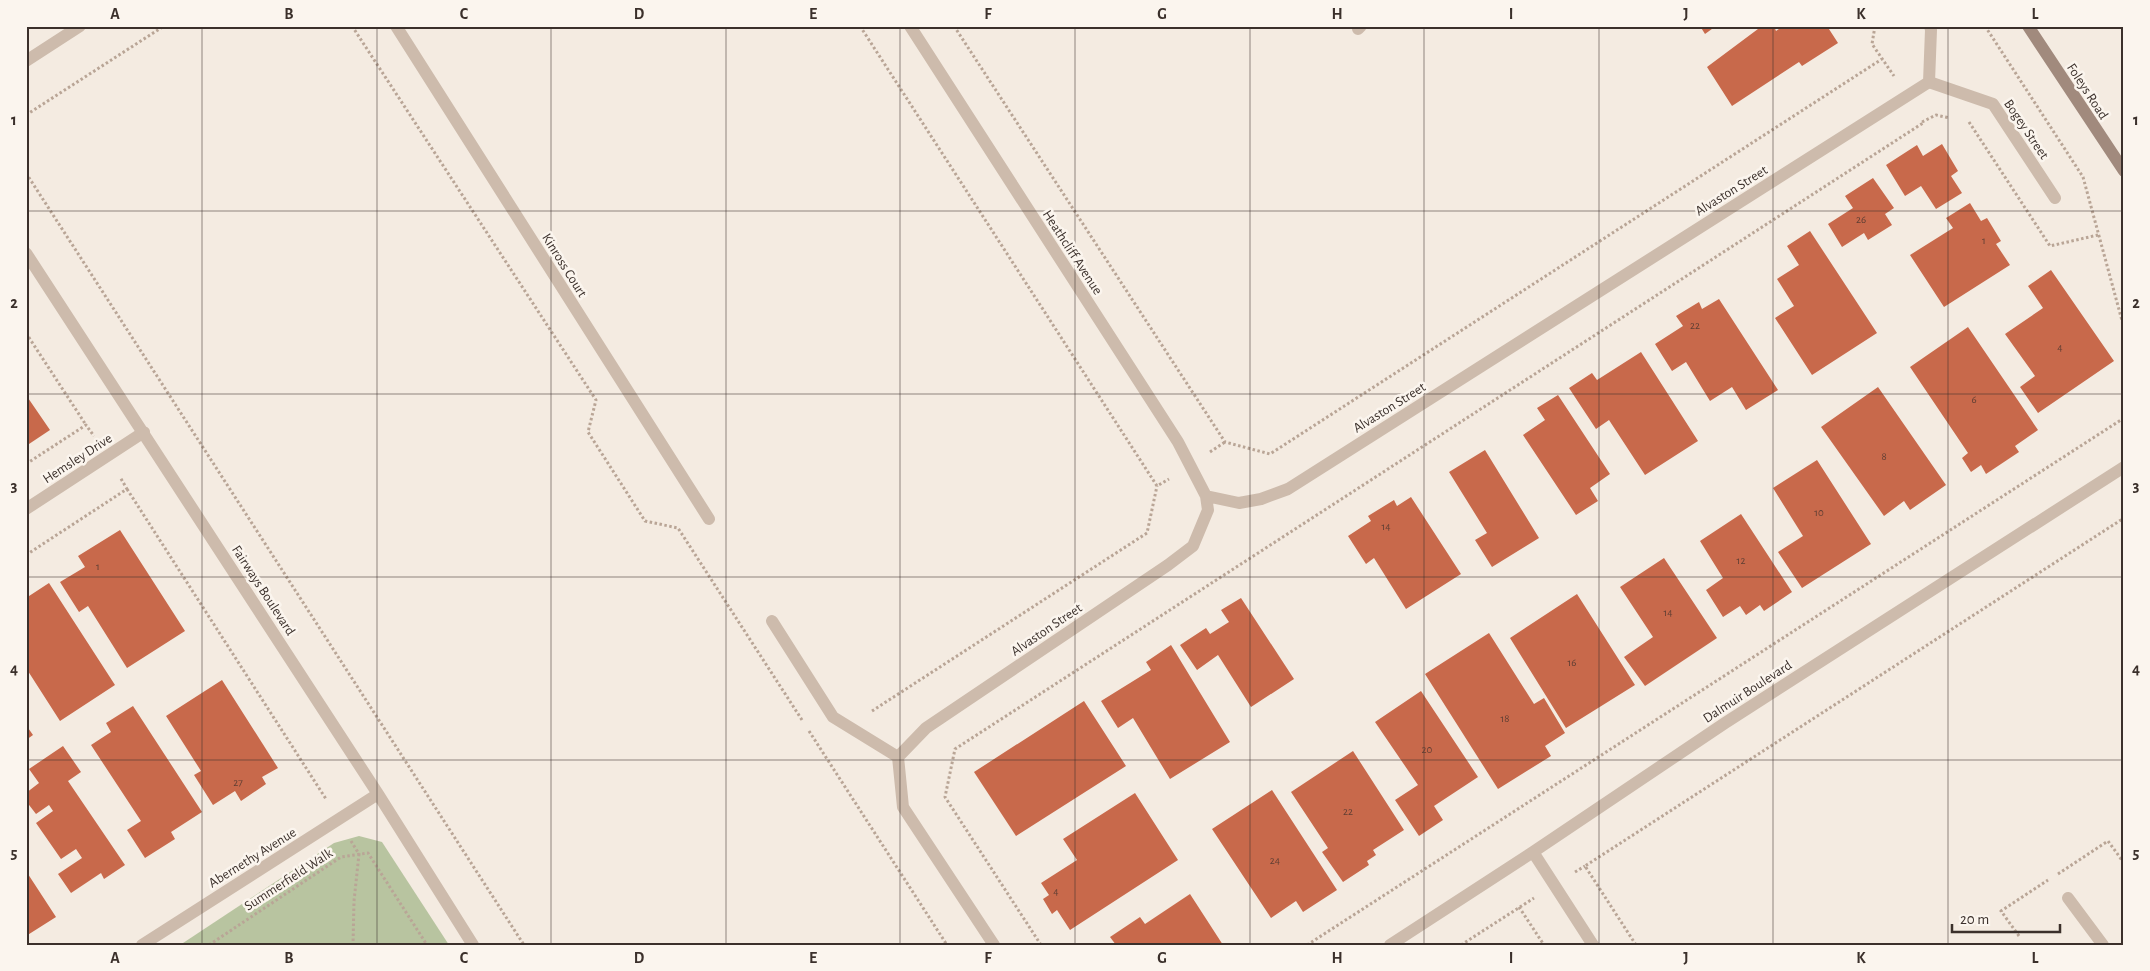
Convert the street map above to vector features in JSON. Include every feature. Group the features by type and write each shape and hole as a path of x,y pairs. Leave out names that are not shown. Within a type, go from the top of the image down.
{"street":[{"path":"26,60 80,26"},
{"name":"Kinross Court","path":"396,26 709,519"},
{"name":"Heathcliff Avenue","path":"910,26 1190,464 1206,496"},
{"path":"1929,82 1930,26"},
{"name":"Foleys Road","path":"2028,26 2124,171"},
{"name":"Bogey Street","path":"1929,82 1993,104 2055,198"},
{"name":"Alvaston Street","path":"898,757 926,728 1168,565 1193,546 1208,510 1206,496 1239,503 1261,499 1288,488 1929,82"},
{"name":"Fairways Boulevard","path":"26,253 378,794 473,945"},
{"name":"Hemsley Drive","path":"26,509 144,432"},
{"name":"Dalmuir Boulevard","path":"1390,945 1725,723 2124,467"},
{"path":"772,621 833,716 898,757 903,807 994,945"},
{"name":"Abernethy Avenue","path":"142,945 378,794"},
{"path":"1533,852 1593,945"},
{"path":"2068,898 2104,945"}],"path":[{"path":"26,115 164,26"},
{"path":"352,26 596,400 588,432 645,521 678,528 803,721"},
{"path":"860,26 1157,486"},
{"path":"954,26 1225,442 1270,454 1882,58"},
{"path":"1040,945 945,797 955,750 1923,123"},
{"path":"26,173 524,945"},
{"path":"26,333 86,425"},
{"path":"1307,945 2124,418"},
{"path":"819,746 1147,532 1157,486 1225,442"},
{"path":"127,489 310,773 359,854 354,901 353,945"},
{"path":"1636,945 1585,866 2124,518"},
{"path":"808,729 947,945"},
{"path":"359,854 368,853 427,945"},
{"name":"Summerfield Walk","path":"209,945 341,857 359,854"},
{"path":"1461,945 1519,907 1544,945"}],"green space":[{"path":"359,836 382,842 449,945 180,945 334,843"}],"building":[{"path":"1700,26 1716,26 1705,34"},
{"path":"1762,26 1774,26 1776,31 1783,26 1827,26 1838,43 1802,66 1799,62 1732,106 1707,67"},
{"path":"1942,144 1958,171 1951,176 1962,193 1936,209 1921,186 1905,196 1886,165 1917,145 1923,156"},
{"path":"1873,178 1894,208 1885,214 1892,225 1868,240 1864,233 1842,247 1828,224 1853,208 1845,196"},
{"path":"1970,203 1981,221 1987,218 2001,241 1996,244 2010,265 1944,307 1910,255 1953,228 1946,218"},
{"path":"1810,231 1877,333 1812,375 1775,318 1794,306 1777,279 1799,265 1787,246"},
{"path":"2051,270 2114,361 2038,413 2020,387 2035,376 2005,334 2043,308 2028,286"},
{"path":"1719,299 1778,390 1746,410 1732,387 1710,401 1686,362 1672,371 1655,344 1683,326 1676,316 1699,302 1702,309"},
{"path":"1968,327 2038,430 2015,446 2019,452 1986,474 1981,465 1971,472 1962,458 1968,453 1910,367"},
{"path":"1641,352 1698,441 1645,475 1609,420 1596,429 1569,388 1592,373 1597,380"},
{"path":"1878,387 1946,485 1910,510 1904,501 1884,516 1821,427"},
{"path":"26,395 50,430 26,446"},
{"path":"1558,395 1610,474 1590,488 1598,501 1576,515 1523,435 1545,420 1537,408"},
{"path":"1485,450 1539,538 1492,567 1475,540 1487,533 1449,472"},
{"path":"1817,460 1871,544 1802,588 1778,552 1803,536 1773,488"},
{"path":"1411,497 1461,574 1406,609 1374,558 1366,564 1348,536 1371,521 1368,516 1394,500 1397,506"},
{"path":"1741,514 1792,592 1764,611 1760,605 1746,615 1740,606 1723,617 1706,590 1723,578 1700,541"},
{"path":"120,530 185,631 127,668 88,606 79,612 60,582 85,567 78,556"},
{"path":"1664,558 1717,638 1645,686 1624,657 1653,637 1620,587"},
{"path":"49,583 115,685 60,721 26,668 26,598"},
{"path":"1577,594 1635,685 1566,728 1510,638"},
{"path":"1241,598 1294,679 1251,707 1218,655 1197,670 1180,645 1206,628 1210,634 1229,622 1221,610"},
{"path":"1489,633 1534,704 1544,698 1565,733 1545,746 1551,756 1498,789 1425,674"},
{"path":"1171,645 1230,742 1170,779 1133,718 1118,728 1101,701 1151,670 1146,662"},
{"path":"222,680 278,768 262,777 266,784 241,801 235,791 213,805 194,775 201,771 166,716"},
{"path":"1421,691 1478,777 1434,806 1443,820 1419,836 1395,800 1418,785 1375,722"},
{"path":"1084,701 1126,766 1016,836 974,772"},
{"path":"133,706 202,812 171,832 175,839 145,858 127,830 141,821 91,745 111,732 106,723"},
{"path":"26,725 33,735 26,740"},
{"path":"63,746 81,772 68,781 125,865 104,879 101,873 71,893 58,874 82,858 76,849 61,859 36,823 53,811 49,805 36,814 26,801 26,793 39,783 29,769"},
{"path":"1353,751 1404,830 1373,850 1376,855 1367,861 1369,865 1343,882 1322,852 1328,848 1291,792"},
{"path":"1272,790 1337,890 1303,912 1296,901 1271,918 1212,829"},
{"path":"1135,793 1178,860 1070,930 1057,910 1052,914 1043,899 1049,895 1041,883 1077,860 1063,839"},
{"path":"26,871 56,917 26,936"},
{"path":"1190,894 1223,945 1116,945 1110,937 1140,917 1145,924"}]}
